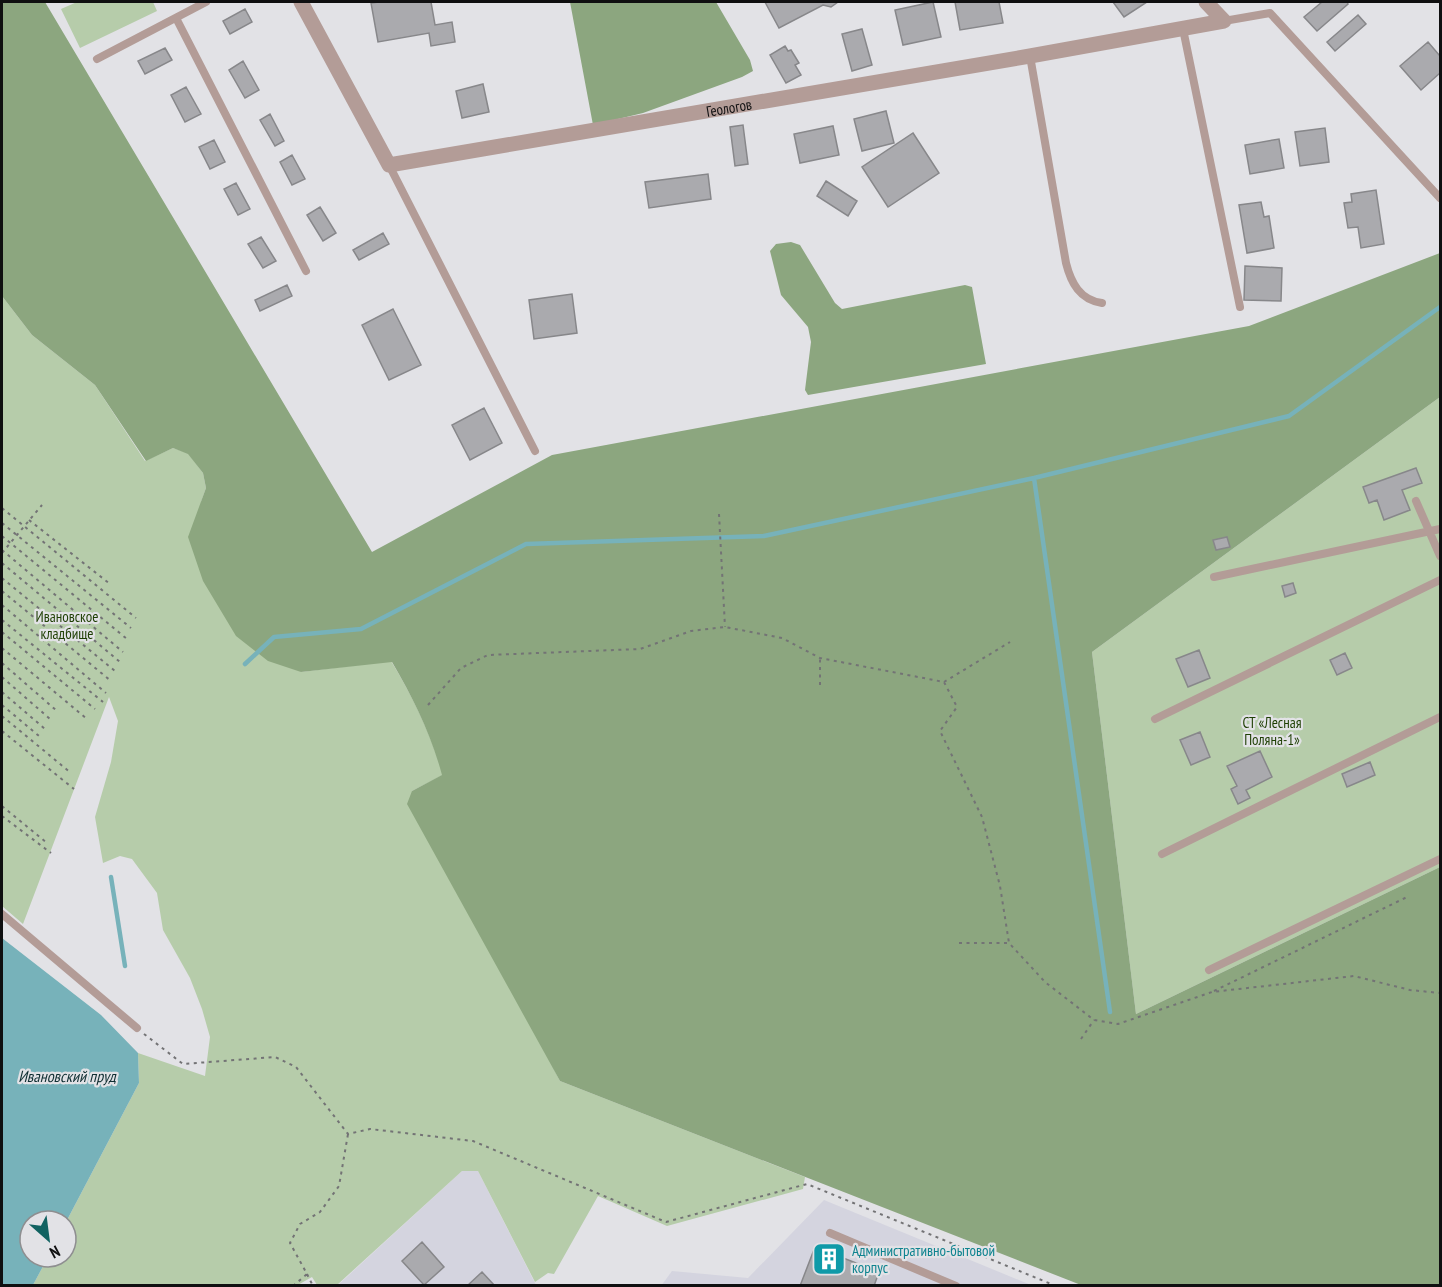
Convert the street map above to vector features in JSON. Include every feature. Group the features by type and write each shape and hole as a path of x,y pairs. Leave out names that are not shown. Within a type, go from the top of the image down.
{"street":[{"path":"301,2 389,165"},
{"path":"1206,2 1224,21"},
{"name":"Геологов","path":"389,165 1224,21"}],"lane":[{"path":"97,58 206,2"},
{"path":"1224,21 1270,13 1440,198"},
{"path":"176,18 306,271"},
{"path":"1183,29 1240,307"},
{"path":"1030,56 1071,281 1092,302 1102,303"},
{"path":"389,165 535,451"},
{"path":"1416,501 1440,556"},
{"path":"1214,577 1440,529"},
{"path":"1155,719 1440,579"},
{"path":"1162,854 1440,717"},
{"path":"1209,970 1440,860"},
{"path":"2,914 137,1028"},
{"path":"830,1233 956,1286"}],"path":[{"path":"42,505 2,551 123,652"},
{"path":"2,508 136,618"},
{"path":"719,514 725,627"},
{"path":"29,520 110,584"},
{"path":"2,523 131,628"},
{"path":"2,536 127,639"},
{"path":"2,563 120,662"},
{"path":"2,578 115,671"},
{"path":"2,591 111,681"},
{"path":"2,605 106,693"},
{"path":"2,620 103,702"},
{"path":"428,705 461,668 488,655 640,649 691,631 725,627 782,638 820,658 944,682 1010,642"},
{"path":"2,632 95,710"},
{"path":"2,648 87,719"},
{"path":"820,658 820,685"},
{"path":"2,663 57,711"},
{"path":"2,678 50,719"},
{"path":"944,682 957,706 940,731 981,817 1000,886 1010,943 1045,982 1094,1020 1118,1024 1212,992 1407,897"},
{"path":"2,692 45,729"},
{"path":"2,705 39,736"},
{"path":"2,716 71,773"},
{"path":"2,731 74,789"},
{"path":"2,806 47,843"},
{"path":"2,816 51,853"},
{"path":"958,943 1010,943"},
{"path":"1212,992 1354,976 1410,990 1440,993"},
{"path":"1081,1039 1094,1020"},
{"path":"137,1028 183,1064 275,1058 296,1067 348,1134 339,1186 320,1212 300,1224 290,1243 313,1286"},
{"path":"348,1134 370,1129 473,1141 666,1222 807,1184 1056,1286"},
{"path":"293,1286 307,1274"}],"shaded area":[{"path":"462,1171 478,1171 536,1285 337,1286"},
{"path":"824,1200 1031,1285 661,1286 672,1271 748,1278"}],"green space":[{"path":"2,2 45,2 372,552 552,455 1249,326 1440,253 1440,397 1092,652 1136,1014 1440,867 1440,1285 1081,1285 560,1081 407,804 412,791 442,775 421,717 392,662 301,672 268,661 236,636 203,581 188,537 206,488 203,473 188,454 173,448 146,461 95,385 32,335 2,296"},
{"path":"77,2 153,2 157,11 80,48 61,9"},
{"path":"570,2 716,2 750,60 753,71 643,113 593,125"},
{"path":"791,242 800,245 835,303 842,309 965,285 972,287 986,364 808,395 805,390 811,342 808,327 781,295 770,251 776,244"},
{"name":"Ивановское кладбище","path":"2,296 32,335 95,385 145,461 173,448 188,453 203,473 206,488 201,502 301,672 391,661 421,716 443,775 412,791 560,1081 805,1177 803,1189 667,1226 598,1196 554,1274 548,1273 535,1282 478,1171 462,1171 337,1285 317,1285 312,1277 296,1286 33,1285 42,1269 78,1269 78,1209 73,1209 139,1083 138,1053 205,1076 210,1037 190,978 163,930 157,893 132,859 120,856 103,863 95,817 111,762 118,721 109,697 23,924 2,906"},
{"name":"СТ «Лесная Поляна-1»","path":"1440,397 1440,867 1136,1014 1092,652"}],"water":[{"name":"Ивановский пруд","path":"2,938 101,1015 138,1053 139,1083 73,1209 18,1209 18,1269 42,1269 33,1285 2,1285"}],"building":[{"path":"431,2 435,25 452,22 455,42 431,46 429,33 378,42 371,3"},
{"path":"765,2 838,2 831,7 823,5 779,28"},
{"path":"933,2 941,37 903,45 895,10"},
{"path":"955,2 999,2 1003,23 960,30"},
{"path":"1113,2 1147,2 1124,17"},
{"path":"1322,2 1347,2 1348,4 1317,31 1304,17"},
{"path":"245,9 252,22 230,34 223,21"},
{"path":"1358,15 1366,24 1335,51 1327,42"},
{"path":"862,29 872,65 852,71 842,34"},
{"path":"1428,42 1440,56 1440,73 1421,90 1400,66"},
{"path":"785,46 788,51 791,50 799,63 795,65 801,75 786,83 770,55"},
{"path":"165,48 172,60 145,74 138,61"},
{"path":"243,61 259,90 245,98 229,70"},
{"path":"483,84 489,112 462,118 456,91"},
{"path":"186,87 201,114 185,122 171,95"},
{"path":"886,111 894,143 862,151 854,119"},
{"path":"270,114 284,141 275,146 260,120"},
{"path":"743,125 748,164 735,166 730,127"},
{"path":"833,126 839,155 800,163 794,134"},
{"path":"1325,128 1329,162 1300,166 1295,132"},
{"path":"913,133 939,173 888,207 862,167"},
{"path":"1279,139 1284,168 1250,174 1245,145"},
{"path":"214,140 225,162 210,169 199,147"},
{"path":"292,155 305,179 292,185 280,162"},
{"path":"708,174 711,199 649,208 645,182"},
{"path":"826,181 857,201 848,216 817,196"},
{"path":"236,183 250,209 238,215 224,189"},
{"path":"1376,190 1384,244 1361,248 1358,227 1348,228 1344,203 1352,202 1351,194"},
{"path":"1261,202 1264,217 1269,216 1274,248 1247,253 1239,205"},
{"path":"320,207 336,233 323,241 307,215"},
{"path":"383,233 389,244 359,260 353,250"},
{"path":"261,237 276,261 263,268 248,244"},
{"path":"1245,266 1282,268 1281,301 1244,300"},
{"path":"287,285 292,296 260,311 255,300"},
{"path":"572,294 577,333 534,339 529,300"},
{"path":"393,309 421,365 389,380 362,325"},
{"path":"484,408 502,443 470,460 452,425"},
{"path":"1416,468 1422,483 1402,490 1410,510 1384,520 1377,500 1369,503 1363,487"},
{"path":"1227,537 1230,547 1216,550 1213,540"},
{"path":"1293,583 1296,593 1285,597 1282,586"},
{"path":"1199,650 1210,678 1188,687 1176,659"},
{"path":"1345,653 1352,668 1337,675 1330,660"},
{"path":"1200,732 1210,757 1191,765 1180,740"},
{"path":"1260,751 1272,777 1246,790 1250,798 1238,804 1231,789 1237,786 1227,766"},
{"path":"1370,762 1375,775 1347,787 1342,774"},
{"path":"422,1242 444,1267 424,1285 402,1261"},
{"name":"Административно-бытовой корпус","path":"815,1247 879,1272 874,1286 800,1286"},
{"path":"482,1272 495,1286 467,1286"}],"waterway":[{"path":"245,664 274,637 361,629 526,544 764,536 1034,478 1289,416 1440,307"},
{"path":"1034,478 1110,1012"},
{"path":"111,877 125,966"}],"place":[{"name":"Административно-бытовой корпус","path":"829,1259"}]}
